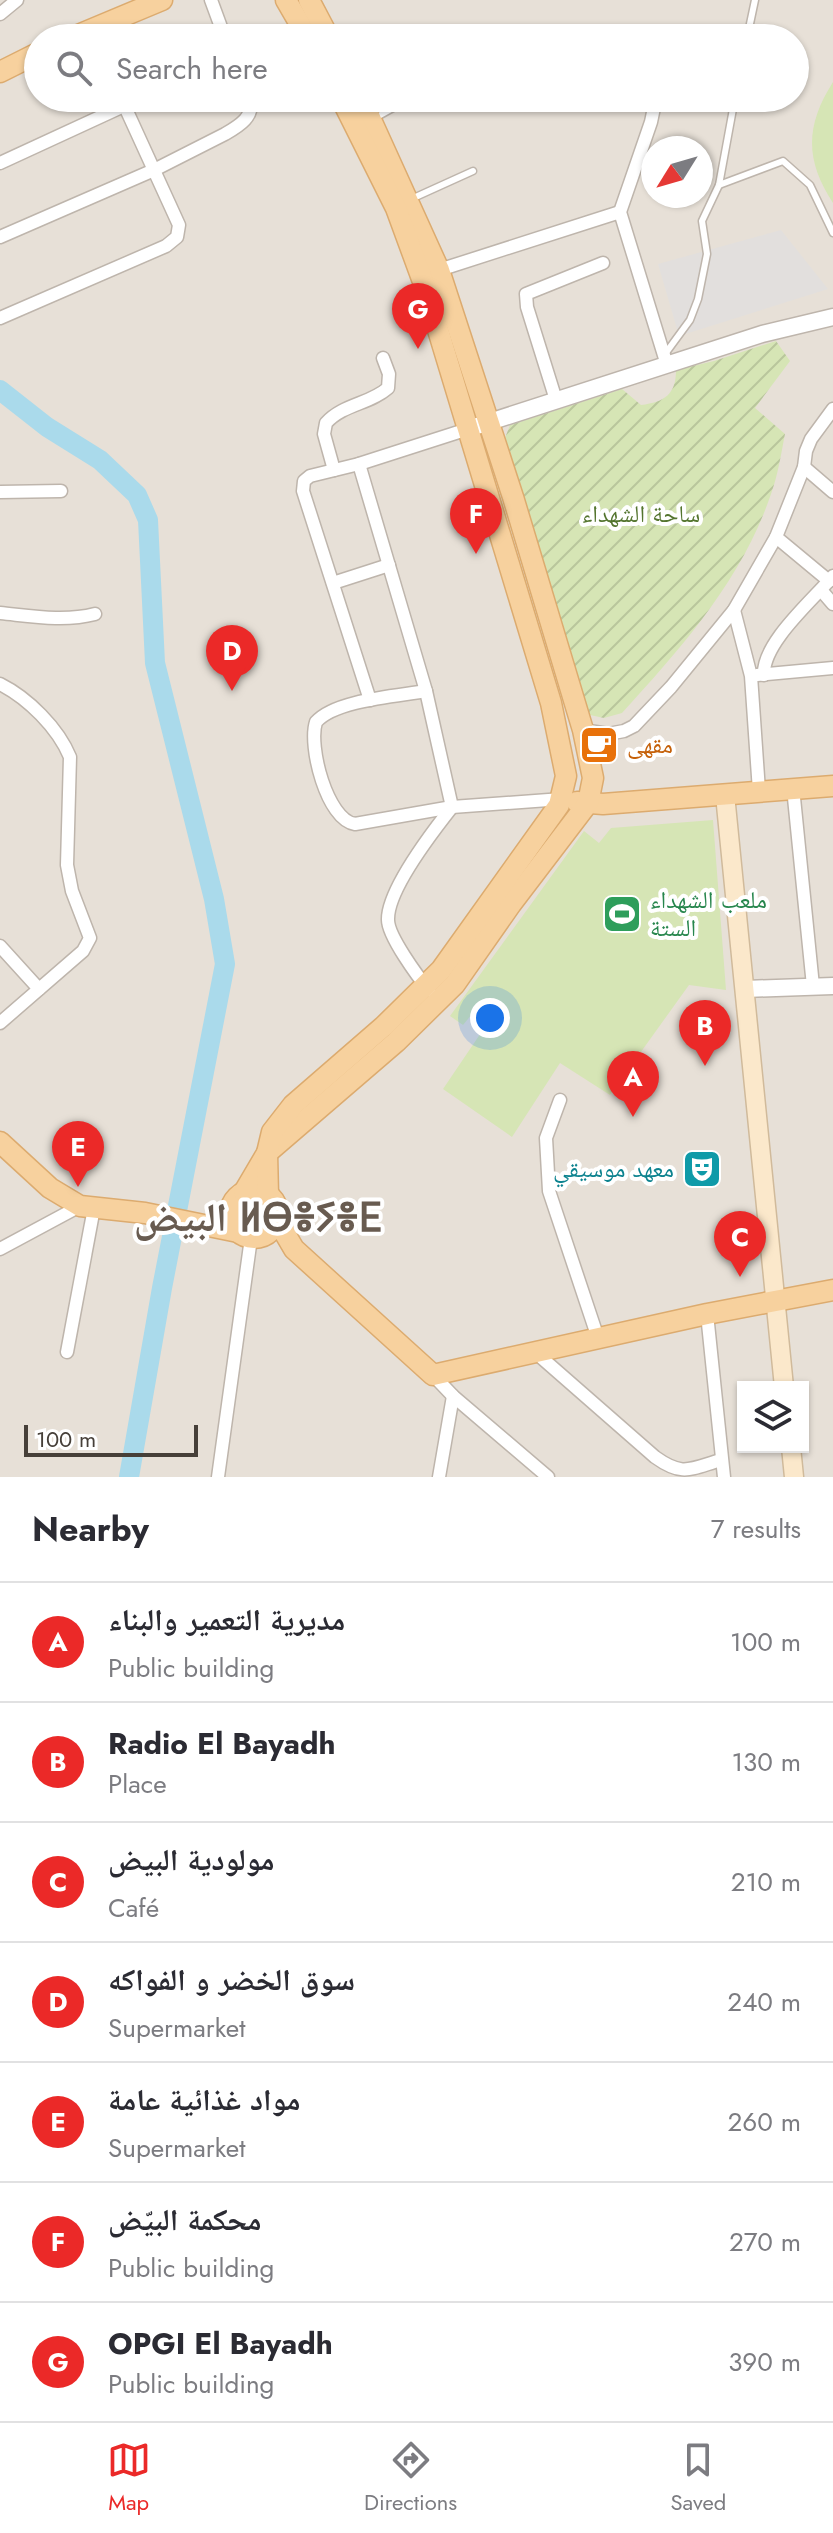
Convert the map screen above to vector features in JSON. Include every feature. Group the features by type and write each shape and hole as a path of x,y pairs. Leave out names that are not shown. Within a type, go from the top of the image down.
{"main road":[{"path":"107,24 137,4 162,0"},
{"path":"286,0 300,24"},
{"path":"309,0 322,24"},
{"path":"0,72 24,60"},
{"path":"349,112 439,270 478,426 490,501 551,703 566,776 562,799 441,970 433,994"},
{"path":"268,1195 267,1153 272,1132 293,1105 433,994 455,984 588,803 593,778 583,730 513,497 478,426 425,287 402,204 367,112"},
{"path":"490,501 513,497"},
{"path":"562,799 588,803 833,786"},
{"path":"725,795 783,1381"},
{"path":"0,1142 50,1188 87,1207 258,1231"},
{"path":"267,1153 244,1192 234,1200 230,1210 232,1222 294,1249 433,1375 707,1314 833,1290"},
{"path":"244,1192 258,1191 268,1195 275,1204 258,1231"},
{"path":"205,1223 230,1210"},
{"path":"792,1453 794,1477"}],"street":[{"path":"0,14 17,0"},
{"path":"211,0 220,24"},
{"path":"0,163 103,112"},
{"path":"0,318 177,237 179,225 128,112"},
{"path":"0,237 154,170 237,127 250,112"},
{"path":"653,112 620,212 666,359"},
{"path":"439,270 620,212"},
{"path":"556,400 525,300 526,294 603,263"},
{"path":"370,700 303,484 310,476 359,464 478,426 666,359 833,317"},
{"path":"334,470 324,434 326,423 341,411 376,397 388,388 389,374 383,358"},
{"path":"583,730 608,734 634,726 671,687 734,610 776,537 804,467 811,439 833,409"},
{"path":"359,464 426,691 452,807 403,878 388,918 392,933 433,994"},
{"path":"804,467 833,492"},
{"path":"0,492 61,491"},
{"path":"776,537 828,582 833,604"},
{"path":"333,583 389,565"},
{"path":"758,675 776,642 828,582"},
{"path":"734,610 758,675 759,791"},
{"path":"0,613 61,618 95,614"},
{"path":"758,675 833,668"},
{"path":"0,684 47,722 70,757 67,865 72,891 90,938 83,951 0,1023"},
{"path":"426,691 370,700 321,717 314,729 312,743 323,783 341,817 355,824 452,807 562,799"},
{"path":"793,788 813,986"},
{"path":"0,946 39,989"},
{"path":"745,989 833,986"},
{"path":"560,1100 546,1138 549,1191 598,1338"},
{"path":"0,1249 87,1207"},
{"path":"67,1352 87,1207"},
{"path":"218,1477 258,1231"},
{"path":"707,1314 724,1477"},
{"path":"535,1352 672,1469 685,1471 721,1460"},
{"path":"433,1375 453,1396 548,1477"},
{"path":"439,1477 453,1396"}],"lane":[{"path":"750,24 755,0"},
{"path":"371,120 386,112"},
{"path":"666,359 690,320 698,299 707,254 702,221 719,185 732,112"},
{"path":"719,185 783,161 810,185 833,233"},
{"path":"402,204 473,171"}],"shaded area":[{"path":"0,0 833,0 833,1477 0,1477"},
{"path":"781,230 828,289 679,336 658,264"}],"green space":[{"path":"833,82 833,203 817,172 812,143 817,113"},
{"name":"ساحة الشهداء","path":"776,341 790,361 755,408 785,434 776,479 759,525 727,584 708,611 622,713 604,718 590,715 580,696 505,438 510,425 622,389 641,405 657,402 671,391 676,370"},
{"name":"ملعب الشهداء الستة","path":"713,820 726,990 689,985 610,1095 560,1063 512,1137 443,1089 491,1018 477,1008 463,1025 450,1016 584,831 599,843 611,828"}],"waterway":[{"path":"0,390 47,427 100,460 137,495 148,520 155,663 214,899 225,964 129,1477"}],"place":[{"name":"OPGI El Bayadh","path":"418,349"},
{"name":"محكمة البيّض","path":"476,554"},
{"name":"سوق الخضر و الفواكه","path":"232,691"},
{"name":"مقهى","path":"599,745"},
{"name":"ملعب الشهداء الستة","path":"622,914"},
{"name":"Radio El Bayadh","path":"705,1066"},
{"name":"مديرية التعمير والبناء","path":"633,1117"},
{"name":"معهد موسيقي","path":"702,1169"},
{"name":"مواد غذائية عامة","path":"78,1187"},
{"name":"مولودية البيض","path":"740,1277"}],"district":[{"name":"البيض ⵍⴱⴻⵢⴻⴹ","path":"258,1217"}]}
